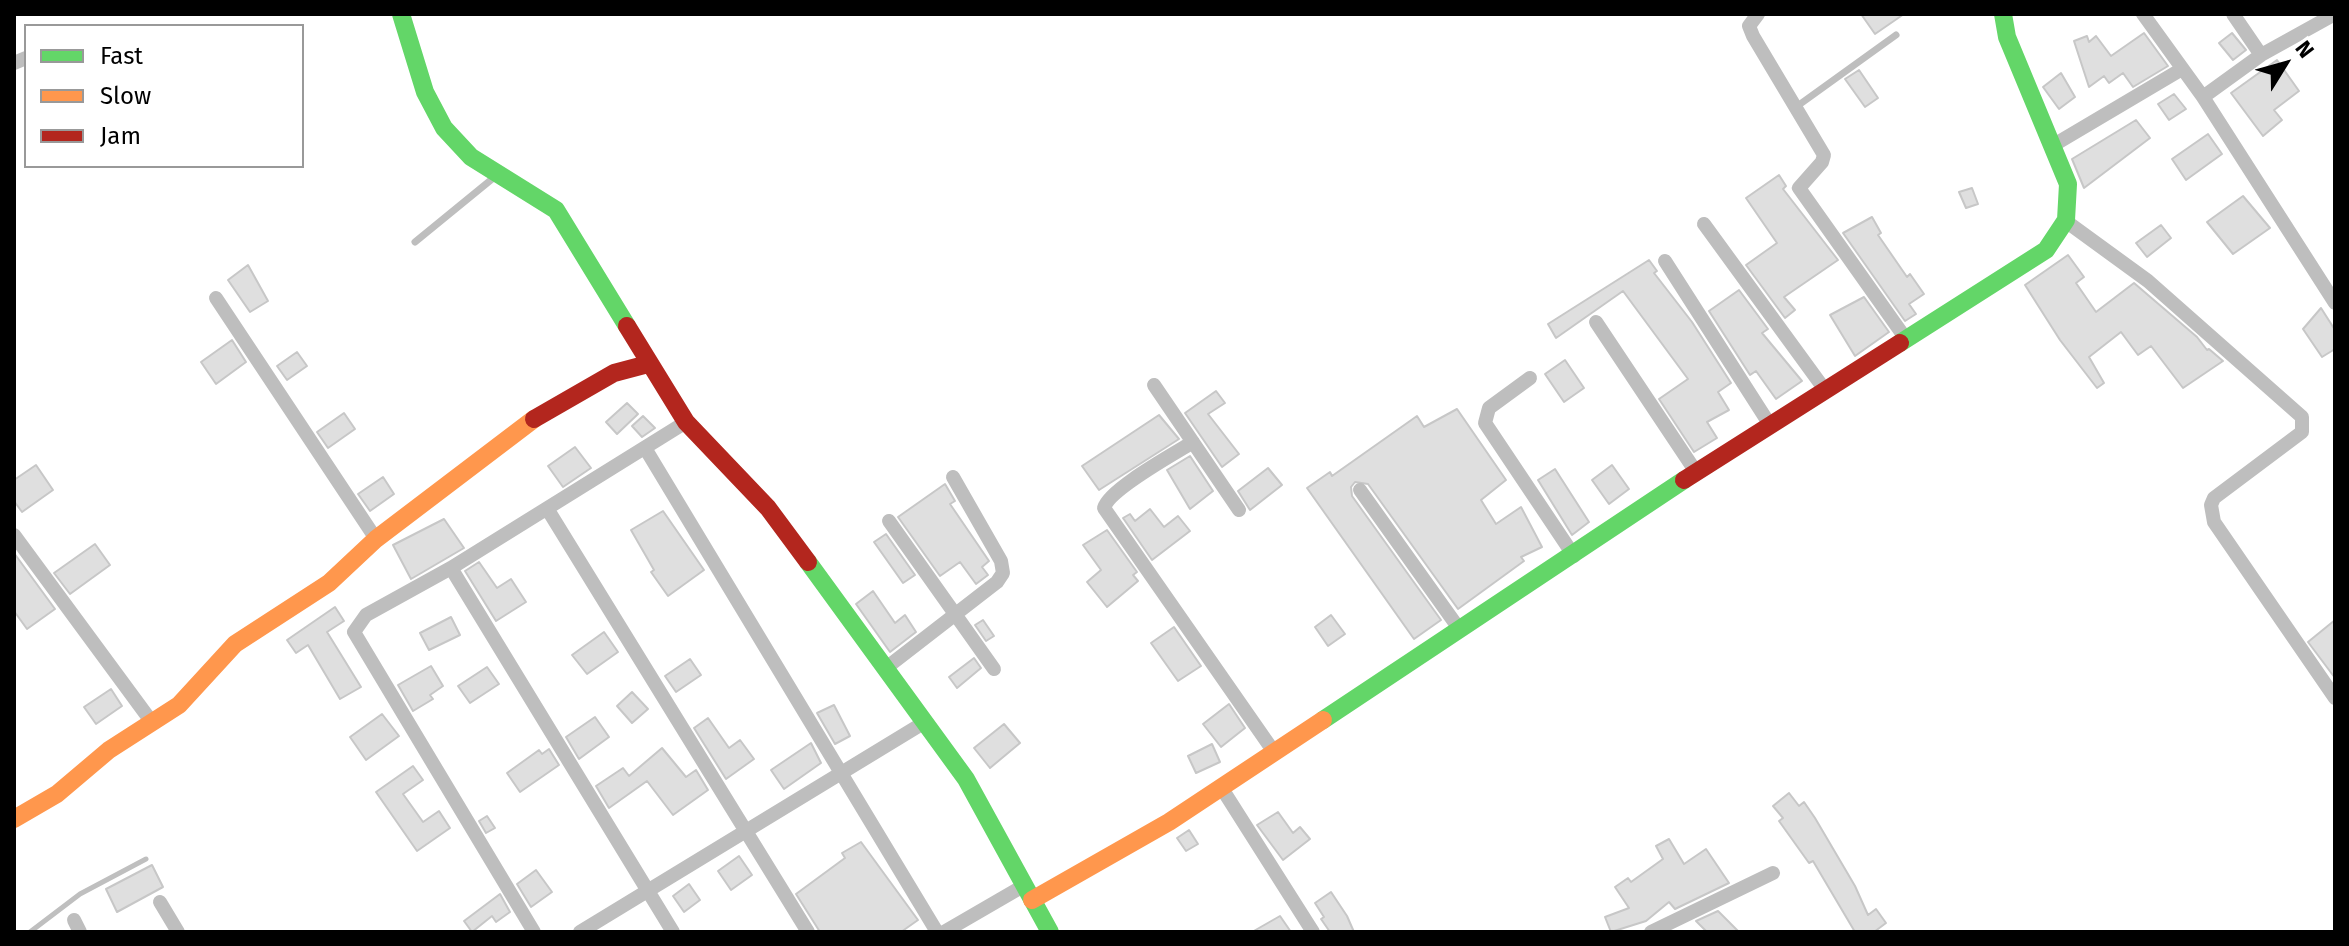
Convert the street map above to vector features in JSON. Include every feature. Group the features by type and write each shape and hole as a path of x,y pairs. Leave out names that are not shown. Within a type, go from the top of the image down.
{"main road":[{"path":"401,14 419,76 443,127 470,157 540,196 556,210 682,425 768,508 886,668 966,779 1050,932"},
{"path":"1028,892 1169,822 1574,556 1696,472 2046,250 2067,222 2071,203 2068,184 2007,37 2003,14"},
{"path":"14,819 57,794 109,750 196,690 235,644 329,583 376,539 546,410 614,373 648,364"}],"street":[{"path":"1758,14 1749,26 1753,36 1824,155 1822,162 1801,183 1802,194 1906,339"},
{"path":"2143,14 2203,97 2335,303"},
{"path":"2233,14 2261,55"},
{"path":"2203,97 2261,55 2335,14"},
{"path":"2052,146 2182,69"},
{"path":"2067,222 2148,281 2302,417 2302,432 2214,498 2211,512 2214,522 2335,698"},
{"path":"1704,224 1825,390"},
{"path":"1665,261 1770,425"},
{"path":"216,298 376,539"},
{"path":"1596,322 1696,472"},
{"path":"1530,378 1489,408 1485,423 1574,556"},
{"path":"1154,385 1239,510"},
{"path":"534,932 358,644 354,632 366,615 548,510 682,425"},
{"path":"1193,442 1119,491 1105,502 1104,508 1274,752"},
{"path":"651,444 840,775 937,932"},
{"path":"886,668 997,582 1003,573 1001,561 953,477"},
{"path":"1360,490 1460,630"},
{"path":"548,510 808,932"},
{"path":"889,521 994,669"},
{"path":"14,535 151,721"},
{"path":"451,568 673,932"},
{"path":"580,932 925,722"},
{"path":"1221,787 1313,932"},
{"path":"1651,932 1773,873"},
{"path":"944,932 1028,892"},
{"path":"160,902 178,932"}],"lane":[{"path":"1796,107 1896,35"},
{"path":"415,242 499,173"}],"building":[{"path":"1861,14 1904,14 1875,34"},
{"path":"2144,33 2168,66 2133,87 2123,73 2109,83 2104,76 2089,87 2074,41 2087,36 2089,42 2096,36 2111,56"},
{"path":"2232,33 2246,50 2233,60 2219,43"},
{"path":"2277,60 2299,91 2274,110 2282,120 2263,136 2231,93"},
{"path":"1859,70 1878,98 1865,107 1845,79"},
{"path":"2061,73 2075,97 2059,109 2043,87"},
{"path":"2174,94 2186,109 2169,120 2158,104"},
{"path":"2136,120 2150,138 2084,188 2072,159"},
{"path":"2208,134 2222,154 2186,180 2172,159"},
{"path":"1779,175 1786,186 1783,189 1838,260 1784,297 1795,310 1785,318 1746,265 1777,243 1746,198"},
{"path":"1972,188 1978,204 1966,208 1959,192"},
{"path":"2243,196 2270,228 2233,254 2207,222"},
{"path":"1872,217 1881,233 1878,235 1907,277 1910,274 1924,294 1909,304 1916,314 1905,321 1843,233"},
{"path":"2161,225 2171,238 2147,257 2136,243"},
{"path":"2068,255 2084,277 2076,283 2096,312 2134,283 2223,361 2183,388 2151,346 2138,355 2121,332 2089,357 2104,383 2097,388 2060,340 2025,285"},
{"path":"1649,260 1657,271 1654,273 1692,322 1731,383 1718,392 1729,410 1707,422 1717,438 1694,452 1659,399 1688,379 1623,291 1556,338 1548,324"},
{"path":"248,265 268,301 250,312 228,280"},
{"path":"1739,290 1768,329 1762,333 1802,381 1776,399 1756,371 1750,375 1709,311"},
{"path":"1864,297 1889,332 1855,356 1830,315"},
{"path":"2321,308 2335,330 2335,349 2322,357 2303,329"},
{"path":"232,340 246,362 216,384 201,362"},
{"path":"297,352 307,366 287,380 277,366"},
{"path":"1565,360 1584,388 1564,402 1545,374"},
{"path":"1216,391 1225,403 1208,414 1239,454 1222,467 1185,413"},
{"path":"627,403 638,414 617,434 606,422"},
{"path":"1457,409 1506,480 1481,500 1496,524 1521,507 1542,547 1521,557 1524,561 1458,609 1368,484 1355,482 1351,487 1352,496 1441,620 1414,639 1307,488 1330,472 1332,476 1417,416 1424,427"},
{"path":"344,413 355,429 328,448 317,432"},
{"path":"1159,415 1179,439 1099,490 1082,466"},
{"path":"643,416 655,428 642,437 632,426"},
{"path":"575,447 591,468 563,487 548,466"},
{"path":"1190,456 1213,491 1190,509 1167,470"},
{"path":"36,465 53,490 22,512 14,501 14,480"},
{"path":"1612,465 1629,489 1609,504 1592,480"},
{"path":"1268,468 1282,485 1250,510 1238,491"},
{"path":"1555,469 1589,522 1572,535 1538,480"},
{"path":"383,477 394,494 370,511 358,494"},
{"path":"945,484 955,501 950,504 989,561 982,567 988,575 976,584 960,562 940,576 898,517"},
{"path":"1150,509 1164,527 1178,516 1190,531 1152,560 1123,518 1130,514 1135,521"},
{"path":"663,511 704,570 668,596 651,572 654,570 631,530"},
{"path":"444,519 464,548 411,579 393,545"},
{"path":"1107,530 1137,572 1133,575 1138,581 1107,607 1087,582 1101,570 1083,545"},
{"path":"886,534 915,575 903,583 874,542"},
{"path":"95,544 110,565 70,594 54,573"},
{"path":"14,553 55,609 27,629 14,611"},
{"path":"479,562 497,588 511,579 526,602 496,621 465,571"},
{"path":"873,591 895,623 905,615 916,632 890,652 856,604"},
{"path":"335,607 344,621 327,632 361,687 340,699 308,645 296,653 287,640"},
{"path":"1331,615 1345,634 1328,646 1315,627"},
{"path":"451,617 460,635 429,650 420,633"},
{"path":"983,620 994,636 986,641 975,625"},
{"path":"2335,620 2335,678 2308,642"},
{"path":"1174,627 1201,666 1178,681 1151,643"},
{"path":"604,632 618,652 587,674 572,655"},
{"path":"974,658 981,668 957,688 949,677"},
{"path":"690,659 701,675 676,692 665,676"},
{"path":"431,666 443,686 430,695 433,699 413,711 398,685"},
{"path":"487,667 499,684 470,703 458,686"},
{"path":"111,689 122,706 96,724 84,707"},
{"path":"632,692 648,709 632,723 617,706"},
{"path":"1229,704 1245,728 1221,747 1203,724"},
{"path":"834,705 850,736 835,744 817,713"},
{"path":"382,714 399,736 366,760 350,737"},
{"path":"595,717 609,737 579,759 566,737"},
{"path":"708,718 729,748 740,740 754,759 726,779 694,728"},
{"path":"1004,724 1020,743 990,768 974,748"},
{"path":"811,743 821,763 784,789 771,770"},
{"path":"1212,744 1220,762 1196,773 1188,756"},
{"path":"662,748 686,777 696,770 708,790 673,815 647,781 609,808 596,786 623,768 629,776"},
{"path":"549,749 559,765 520,792 507,773 539,750 542,754"},
{"path":"413,766 423,780 403,794 423,822 439,811 450,828 417,851 376,792"},
{"path":"1789,793 1799,806 1804,802 1815,818 1855,886 1868,915 1876,909 1886,923 1874,932 1855,932 1813,861 1809,863 1779,821 1783,818 1773,806"},
{"path":"1278,812 1293,833 1300,827 1310,839 1283,860 1257,825"},
{"path":"487,816 495,828 486,833 479,821"},
{"path":"1189,830 1198,844 1186,851 1177,838"},
{"path":"1669,839 1684,864 1706,849 1729,883 1675,909 1669,902 1646,921 1611,932 1605,917 1629,908 1615,887 1628,878 1631,882 1663,859 1656,846"},
{"path":"861,842 918,920 901,932 820,932 796,894 845,858 842,853"},
{"path":"739,856 752,875 731,890 718,871"},
{"path":"152,865 163,887 117,912 106,889"},
{"path":"536,870 552,892 531,907 517,884"},
{"path":"689,884 700,900 684,912 673,896"},
{"path":"1331,892 1354,932 1330,932 1321,919 1324,917 1315,903"},
{"path":"500,894 510,912 496,922 492,916 472,932 464,921"},
{"path":"1718,911 1739,932 1707,932 1696,921"},
{"path":"1280,916 1291,932 1252,932"}],"waterway":[{"path":"30,932 80,894 146,859"}],"traffic: fast":[{"path":"401,14 425,92 444,128 471,157 556,210 627,326"},
{"path":"1900,343 2046,250 2066,220 2068,184 2007,37 2003,14"},
{"path":"1323,720 1684,480"},
{"path":"808,562 966,779 1050,932"}],"traffic: slow":[{"path":"14,819 57,794 109,750 179,705 235,644 329,583 376,539 534,419"},
{"path":"1032,900 1169,822 1323,720"}],"traffic: jam":[{"path":"627,326 686,422 768,508 808,562"},
{"path":"1684,480 1900,343"},
{"path":"534,419 614,373 648,364"}]}
